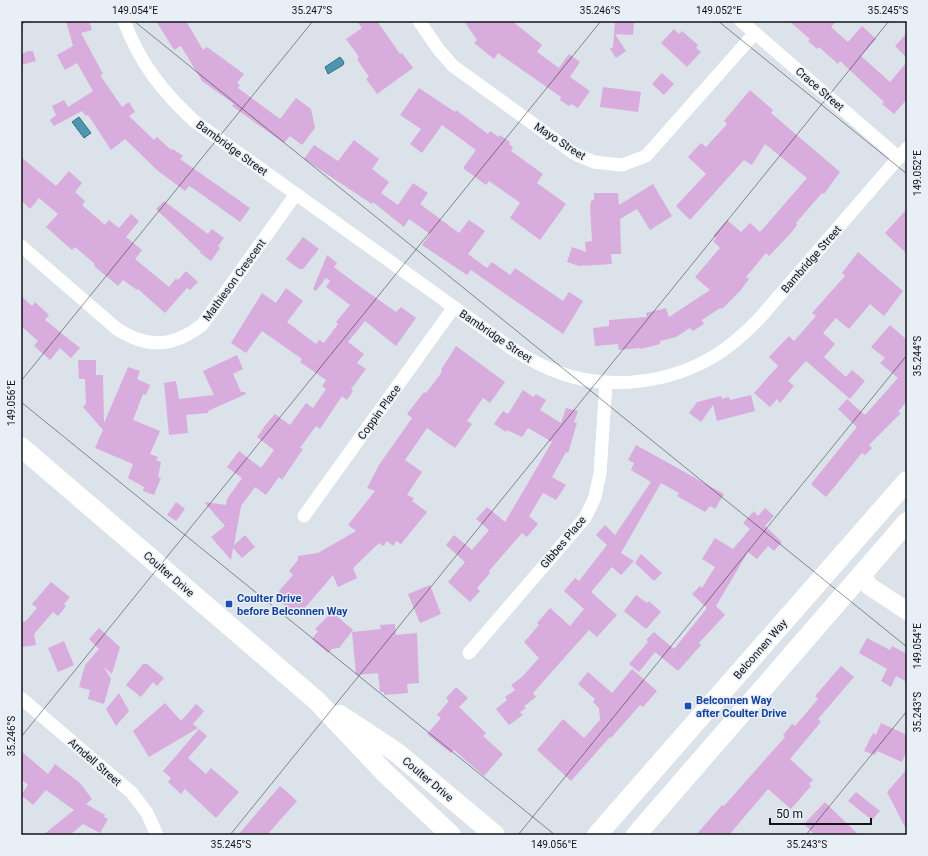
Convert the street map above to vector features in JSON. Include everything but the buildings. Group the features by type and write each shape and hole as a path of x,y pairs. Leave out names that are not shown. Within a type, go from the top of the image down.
{"main road":[{"name":"Coulter Drive","path":"21,447 317,701 385,773 451,835"},
{"name":"Belconnen Way","path":"596,833 907,481"},
{"path":"636,835 907,522"},
{"path":"862,574 857,557 868,526"},
{"path":"813,588 853,572 862,574"},
{"name":"Coulter Drive","path":"317,701 396,752 495,835"},
{"path":"642,835 657,810"},
{"path":"472,815 510,835"}],"street":[{"name":"Bambridge Street","path":"124,21 133,44 149,72 169,98 194,121 511,348 537,364 564,375 606,382 647,380 685,371 713,358 737,341 758,320 903,153"},
{"name":"Mayo Street","path":"419,21 439,50 453,66 575,154 603,164 622,165 646,156 755,33"},
{"name":"Crace Street","path":"741,21 903,153"},
{"name":"Mathieson Crescent","path":"21,246 117,329 130,337 151,343 170,342 188,336 202,325 296,194"},
{"name":"Coppin Place","path":"304,516 454,307"},
{"name":"Gibbes Place","path":"468,653 584,518 595,497 600,473 606,382"},
{"path":"862,574 875,577 907,599"},
{"path":"862,574 869,586 907,611"},
{"name":"Arndell Street","path":"21,698 132,793 147,813 157,835"}],"water":[{"path":"340,57 344,62 343,65 328,74 325,67"},
{"path":"79,117 91,133 84,138 72,122"}],"place":[{"name":"Coulter Drive before Belconnen Way","path":"229,604"},
{"name":"Belconnen Way after Coulter Drive","path":"688,706"}]}
